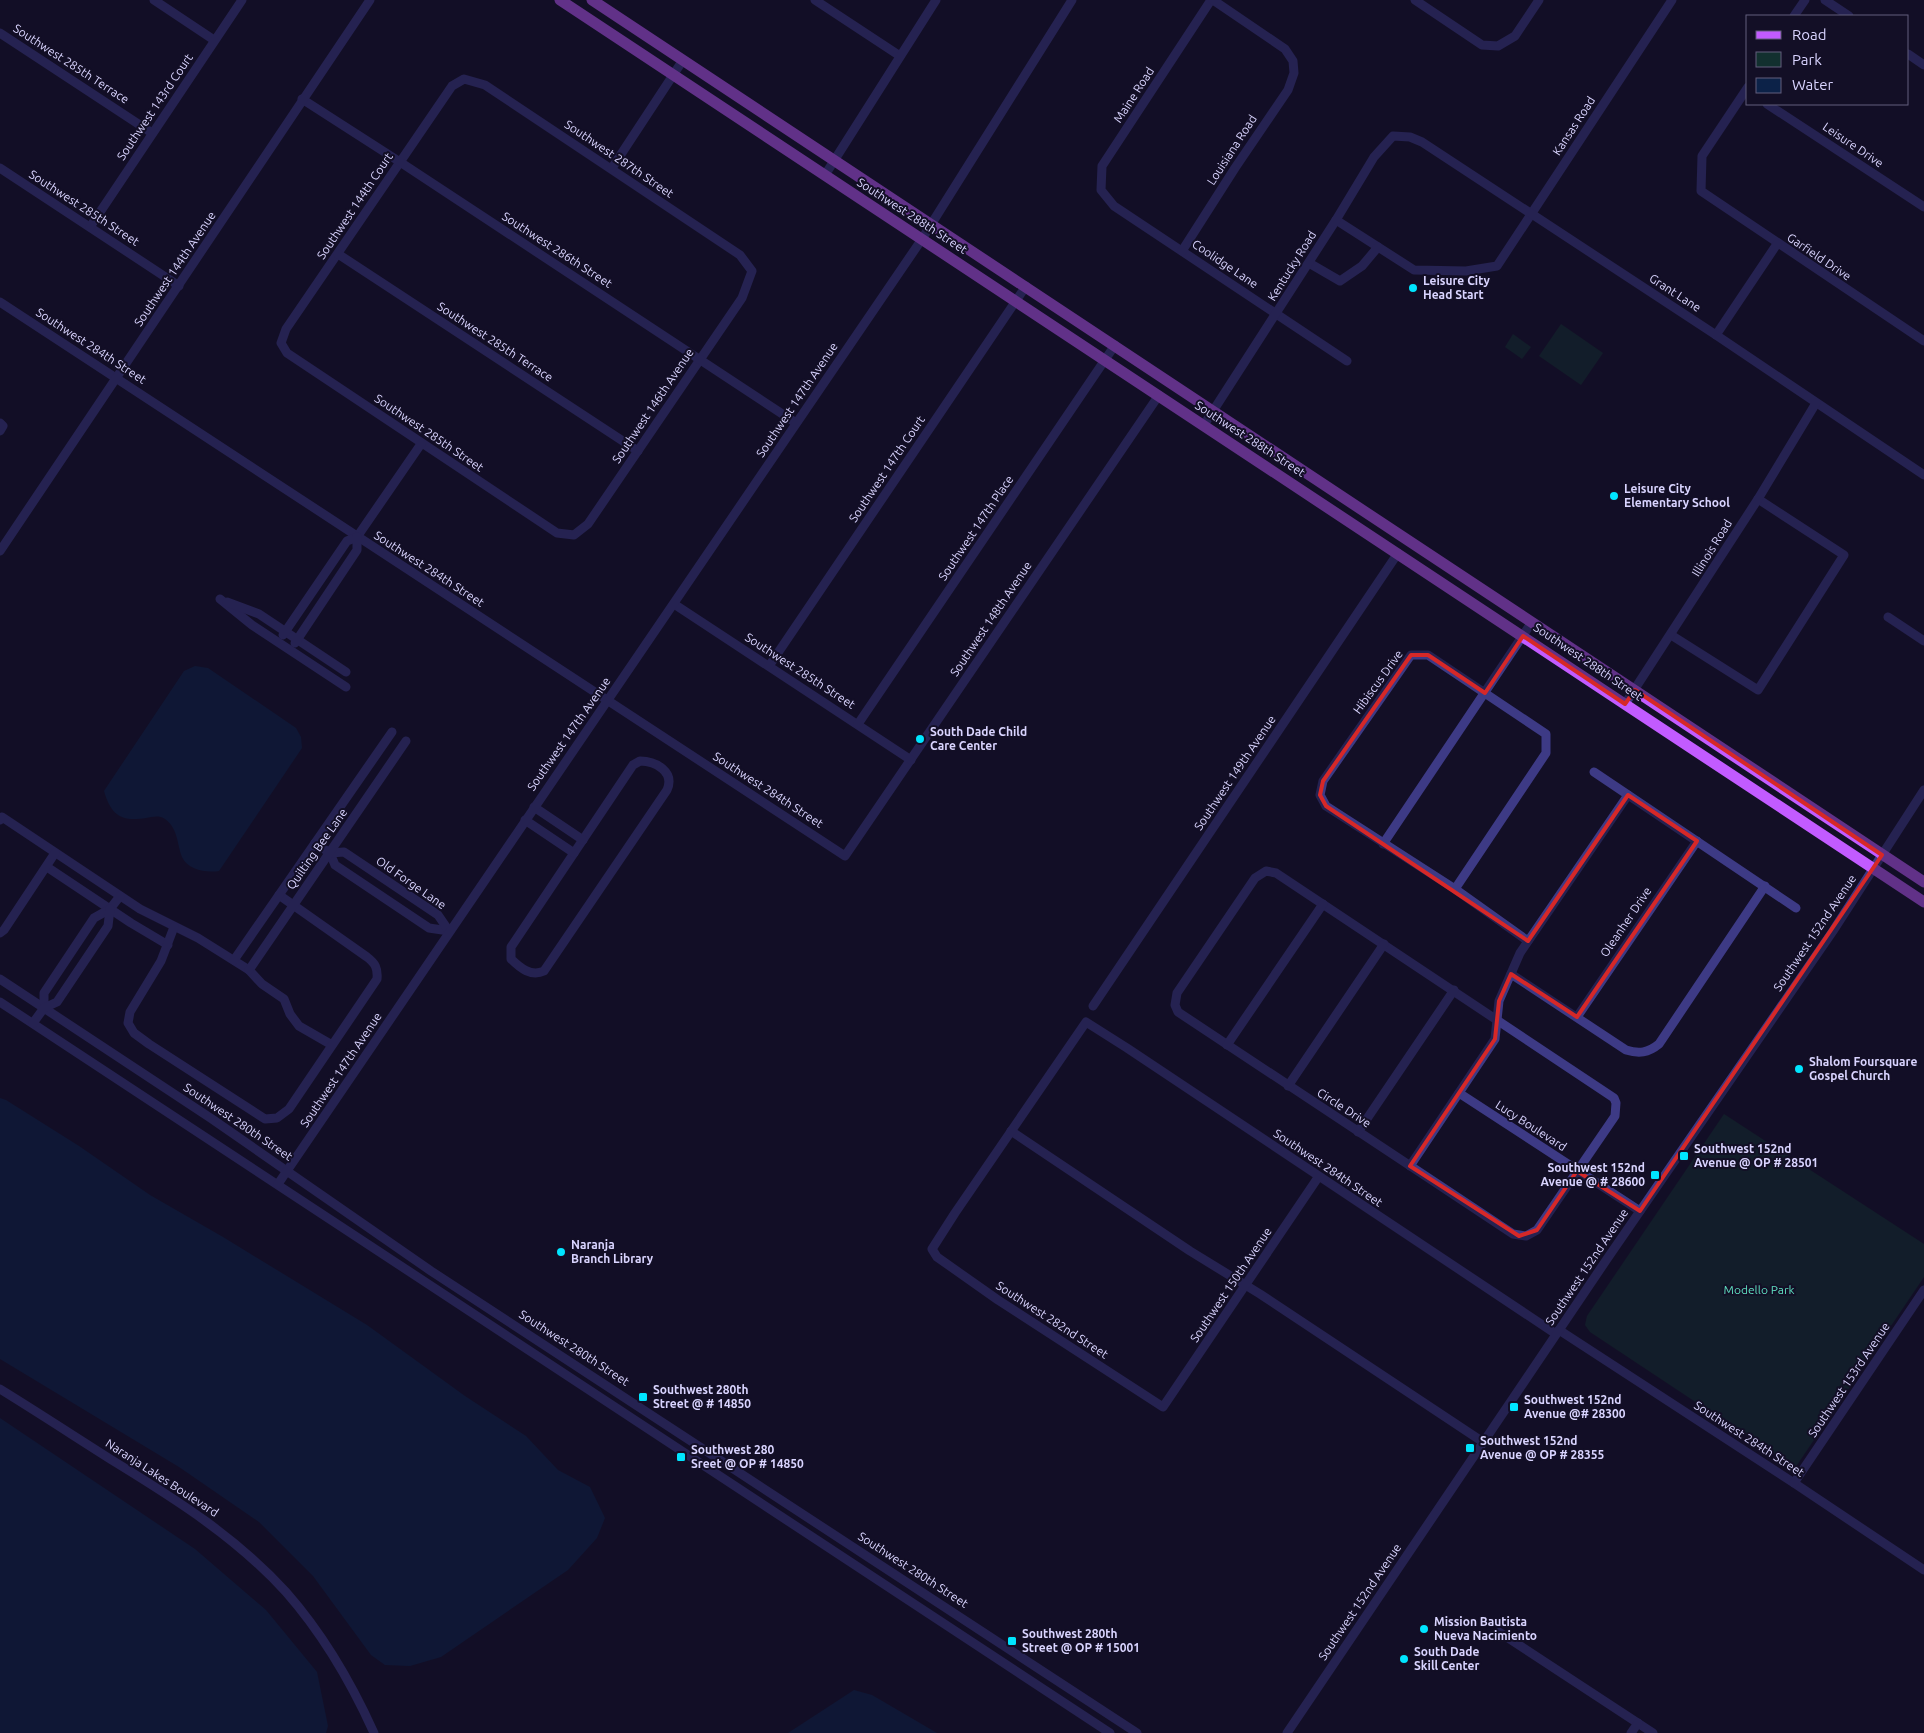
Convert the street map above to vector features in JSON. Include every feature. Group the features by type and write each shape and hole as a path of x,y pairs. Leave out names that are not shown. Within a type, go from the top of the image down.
{"main road":[{"name":"Southwest 288th Street","path":"560,0 1924,902"},
{"name":"Southwest 288th Street","path":"592,0 1924,882"}],"street":[{"path":"154,0 214,40"},
{"name":"Southwest 143rd Court","path":"90,227 242,0"},
{"name":"Southwest 144th Avenue","path":"0,551 370,0"},
{"path":"815,0 900,56"},
{"path":"826,175 936,0"},
{"name":"Southwest 147th Avenue","path":"278,1184 922,239 1072,0"},
{"name":"Louisiana Road","path":"1182,251 1288,90 1294,73 1293,61 1285,49 1212,0"},
{"name":"Maine Road","path":"1114,206 1101,190 1102,166 1212,0"},
{"path":"1415,0 1482,45 1498,46 1515,36 1540,0"},
{"name":"Kansas Road","path":"1378,247 1414,270 1466,271 1497,266 1672,0"},
{"path":"1795,15 1804,0"},
{"path":"1825,0 1848,15"},
{"name":"Southwest 285th Terrace","path":"0,33 152,133"},
{"path":"1909,55 1924,65"},
{"path":"612,168 683,60"},
{"name":"Southwest 287th Street","path":"464,79 485,85 612,168 740,255 752,271"},
{"name":"Southwest 144th Court","path":"287,353 281,343 286,329 452,86 464,79"},
{"name":"Garfield Drive","path":"1746,90 1702,156 1702,192 1924,341"},
{"name":"Southwest 286th Street","path":"302,100 400,162 796,423"},
{"name":"Leisure Drive","path":"1769,105 1924,207"},
{"name":"Kentucky Road","path":"1204,425 1277,314 1374,157 1393,136 1410,137"},
{"name":"Grant Lane","path":"1410,137 1422,142 1532,214 1924,475"},
{"name":"Southwest 285th Street","path":"0,168 179,286"},
{"name":"Coolidge Lane","path":"1114,206 1347,361"},
{"path":"1309,263 1340,281 1362,266 1378,247 1336,220"},
{"path":"1716,335 1778,244"},
{"name":"Southwest 285th Terrace","path":"338,254 638,451"},
{"name":"Southwest 146th Avenue","path":"558,533 574,535 588,524 742,298 752,271"},
{"name":"Southwest 147th Court","path":"769,666 1026,286"},
{"name":"Southwest 284th Street","path":"0,302 845,856"},
{"name":"Southwest 147th Place","path":"858,724 1115,345"},
{"name":"Southwest 285th Street","path":"287,353 421,444 558,533"},
{"name":"Southwest 148th Avenue","path":"845,856 1158,395"},
{"name":"Illinois Road","path":"1625,704 1758,499 1816,403"},
{"path":"0,423 4,426 0,431"},
{"path":"279,642 347,541 357,537 421,444"},
{"path":"1671,635 1758,690 1844,554 1758,499"},
{"path":"290,650 358,550 357,537"},
{"name":"Southwest 149th Avenue","path":"1092,1006 1398,553"},
{"path":"346,672 259,614 220,600 252,626 346,687"},
{"name":"Southwest 285th Street","path":"674,604 911,760"},
{"path":"1888,617 1924,641"},
{"path":"1383,844 1532,622"},
{"name":"Hibiscus Drive","path":"1455,889 1546,753 1546,734 1428,655 1411,655 1323,781 1320,795 1326,806 1455,889 1528,941"},
{"name":"Quilting Bee Lane","path":"234,960 392,732"},
{"name":"Quilting Bee Lane","path":"249,970 406,742"},
{"path":"640,761 650,761 666,772 669,779 667,790 544,971 539,974 529,973 511,959 511,947 574,853 633,765 640,761"},
{"path":"1594,772 1796,908"},
{"name":"Southwest 152nd Avenue","path":"1286,1733 1874,868 1924,790"},
{"path":"1410,1166 1496,1039 1500,1001 1520,953 1628,795"},
{"name":"Southwest 147th Avenue","path":"534,807 583,840"},
{"path":"0,820 2,817 140,909 198,938 249,970 262,984 284,999 290,1014 300,1026 332,1045"},
{"path":"525,820 574,853"},
{"name":"Oleanher Drive","path":"1577,1017 1697,841"},
{"name":"Old Forge Lane","path":"315,843 330,853 335,865 429,928 450,931"},
{"name":"Old Forge Lane","path":"330,853 344,852 438,915 450,931"},
{"path":"0,933 4,930 56,853"},
{"path":"47,867 168,945"},
{"name":"Circle Drive","path":"1272,871 1323,904 1614,1098 1616,1103 1615,1116 1537,1230 1526,1236 1513,1234 1181,1016 1174,1000 1177,993 1249,886 1260,874 1272,871"},
{"path":"1511,974 1626,1050 1636,1053 1653,1049 1659,1044 1765,886"},
{"path":"174,927 161,961 130,1012 128,1023 134,1033 149,1044 264,1119 277,1118 289,1109 377,979 378,970 374,962 279,895"},
{"path":"44,1008 44,993 94,918 110,909 120,896"},
{"path":"1227,1045 1323,904"},
{"path":"32,1023 44,1008 58,1002 108,926 110,909"},
{"path":"1288,1086 1384,944"},
{"name":"Southwest 280th Street","path":"0,979 212,1119 431,1270 608,1384 1137,1733"},
{"path":"1358,1132 1454,990"},
{"path":"0,1002 1110,1733"},
{"name":"Southwest 284th Street","path":"1011,1131 1086,1022 1558,1332 1794,1483 1924,1570"},
{"name":"Lucy Boulevard","path":"1459,1093 1640,1211"},
{"path":"204,1135 212,1119"},
{"path":"1011,1131 1190,1251 1246,1285 1483,1442"},
{"name":"Southwest 282nd Street","path":"1011,1131 954,1212 932,1249 937,1257 998,1300 1163,1407"},
{"name":"Southwest 150th Avenue","path":"1163,1407 1319,1176"},
{"name":"Southwest 153rd Avenue","path":"1794,1483 1924,1290"},
{"path":"600,1396 608,1384"},
{"name":"Naranja Lakes Boulevard","path":"0,1389 196,1512 250,1556 286,1593 323,1640 345,1675 374,1733"},
{"path":"674,1445 681,1432"},
{"path":"765,1505 772,1492"},
{"path":"866,1572 874,1560"},
{"path":"1499,1632 1653,1733"},
{"path":"995,1657 1003,1645"},
{"path":"1073,1709 1082,1696"},
{"path":"1631,1733 1638,1723"}],"highlighted area":[{"path":"1523,636 1625,704 1635,690 1882,855 1640,1211 1577,1171 1537,1230 1519,1236 1410,1166 1495,1039 1499,1001 1511,974 1577,1017 1697,841 1628,795 1528,941 1326,806 1320,795 1323,781 1411,655 1428,655 1485,693"}],"green space":[{"path":"1561,324 1603,353 1581,385 1539,356"},
{"path":"1513,334 1531,347 1522,359 1505,347"},
{"name":"Modello Park","path":"1724,1114 1924,1244 1924,1277 1795,1468 1590,1332 1585,1325 1587,1316"}],"water":[{"path":"195,666 208,668 296,728 301,737 302,748 219,871 203,871 188,865 182,857 175,832 165,819 160,817 124,818 118,815 110,806 104,791 184,671"},
{"path":"0,1098 79,1146 150,1195 367,1325 465,1396 526,1436 558,1470 590,1487 605,1518 597,1538 568,1570 441,1657 410,1666 385,1665 371,1655 313,1576 259,1522 179,1467 0,1359"},
{"path":"0,1418 195,1549 266,1610 317,1672 328,1726 326,1733 0,1733"},
{"path":"854,1690 872,1695 937,1733 788,1733"}],"place":[{"name":"Leisure City Head Start","path":"1413,288"},
{"name":"Leisure City Elementary School","path":"1614,496"},
{"name":"South Dade Child Care Center","path":"920,739"},
{"name":"Shalom Foursquare Gospel Church","path":"1799,1069"},
{"name":"Southwest 152nd Avenue @ OP # 28501","path":"1684,1156"},
{"name":"Southwest 152nd Avenue @ # 28600","path":"1655,1175"},
{"name":"Naranja Branch Library","path":"561,1252"},
{"name":"Southwest 280th Street @ # 14850","path":"643,1397"},
{"name":"Southwest 152nd Avenue @# 28300","path":"1514,1407"},
{"name":"Southwest 152nd Avenue @ OP # 28355","path":"1470,1448"},
{"name":"Southwest 280 Sreet @ OP # 14850","path":"681,1457"},
{"name":"Mission Bautista Nueva Nacimiento","path":"1424,1629"},
{"name":"Southwest 280th Street @ OP # 15001","path":"1012,1641"},
{"name":"South Dade Skill Center","path":"1404,1659"}]}
